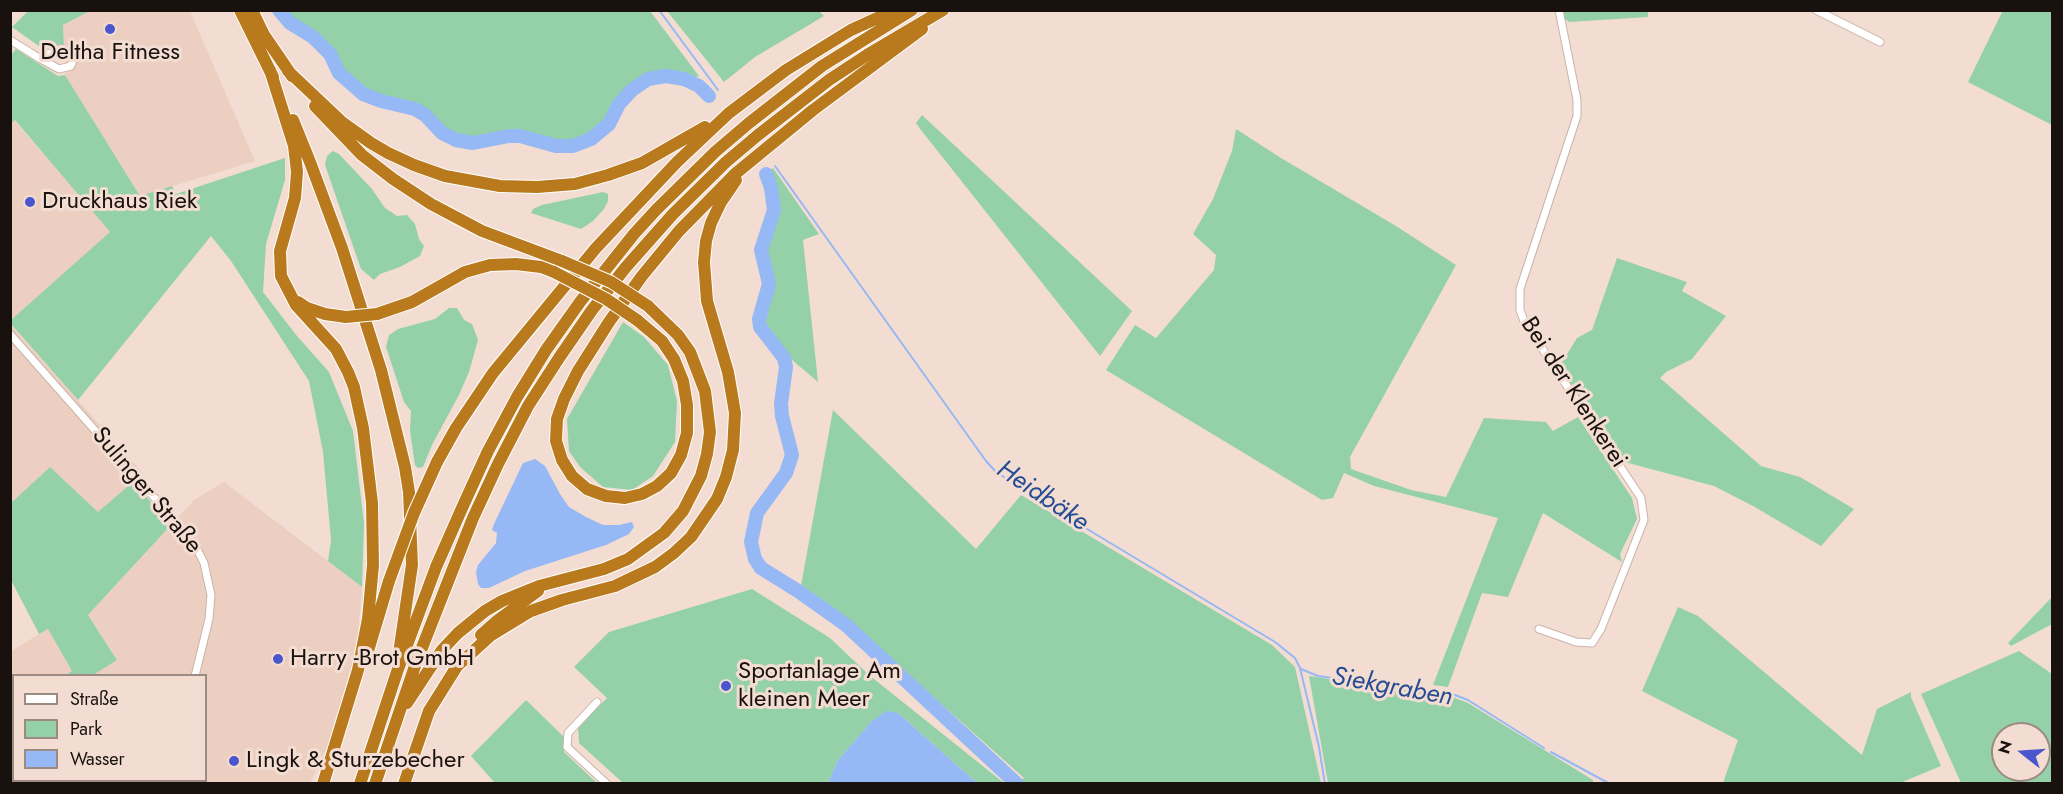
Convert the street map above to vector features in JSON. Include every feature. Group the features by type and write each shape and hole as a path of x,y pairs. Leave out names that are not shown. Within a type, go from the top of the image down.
{"highway":[{"path":"288,71 343,123 363,138 414,165 445,176 500,186 537,187 575,184 608,175 658,155 729,113 807,56 851,30 896,10"},
{"path":"360,783 397,672 436,567 488,452 517,397 546,350 614,259 656,210 699,167 749,123 822,66 912,10"},
{"path":"248,11 307,97 347,141 378,168 431,204 558,267 606,298 637,320 662,341 674,359 683,381 687,405 687,433 681,455 671,473 657,486 642,494 625,498 606,496 587,489 572,476 562,460 556,441 557,419 564,399 578,371 609,322 642,276 693,214 753,158 945,10"},
{"path":"375,783 449,575 498,464 528,406 592,310 626,267 674,214 712,175 758,135 838,74 945,10"},
{"path":"248,11 294,146 297,172 295,198 282,241 281,276 297,305 327,338 342,359 354,387 367,454 373,564 368,619 350,700"},
{"path":"270,70 304,146 342,248 381,370 405,467 410,502 412,565 397,672"},
{"path":"323,783 371,642 389,581 414,513 437,462 475,398 561,290 643,197 729,113"},
{"path":"456,668 490,636 531,611 615,586 655,567 691,537 712,507 729,465 735,420 731,385 707,301 704,251 711,223 721,202 753,158"},
{"path":"287,290 307,308 346,317 377,314 412,302 454,278 490,265 558,267 611,282 648,306 678,335 690,352 705,391 710,432 701,476 694,493 673,524 643,550 628,559 604,569 552,582 502,601 485,611 458,633 432,664 396,719"},
{"path":"404,783 429,711 456,668 486,629 552,582"}],"street":[{"name":"Bei der Klenkerei","path":"1539,629 1576,642 1592,643 1601,629 1644,520 1641,498 1524,321 1520,310 1520,289 1577,116 1577,100 1559,10"},
{"path":"1816,10 1880,42"},
{"path":"10,40 39,58"},
{"name":"Sulinger Straße","path":"10,334 184,531 197,549 204,563 211,595 195,674"},
{"path":"597,702 568,733 567,747 607,783"}],"shaded area":[{"path":"90,11 190,11 255,161 140,196 65,75 63,25"},
{"path":"14,120 111,232 11,320 10,123"},
{"path":"10,324 143,473 98,512 50,467 11,503"},
{"path":"224,482 362,587 357,647 329,744 310,783 42,784 41,782 207,782 207,674 94,674 117,659 88,615 194,500"},
{"path":"48,629 72,671 67,674 12,674 12,734 11,732 11,651"}],"green space":[{"path":"2003,10 2052,11 2052,125 1968,82"},
{"path":"28,11 90,11 63,25 64,46 43,49 12,27"},
{"path":"281,11 650,11 699,76 693,78 655,72 638,78 627,90 608,120 583,137 567,141 550,141 520,133 469,141 448,135 417,106 365,92 342,74 330,47"},
{"path":"667,11 819,11 824,16 755,57 724,82"},
{"path":"1563,11 1648,11 1648,17 1569,22 1565,19"},
{"path":"16,49 58,76 65,75 140,196 172,186 176,194 285,158 285,180 266,244 263,292 329,372 353,431 364,523 362,587 328,561 331,540 323,452 309,381 231,261 211,236 78,400 11,324 11,320 110,232 15,120 11,123 11,55"},
{"path":"922,115 1132,311 1100,356 921,130 916,123"},
{"path":"1236,129 1456,265 1350,457 1351,469 1411,490 1446,497 1484,418 1546,422 1553,431 1578,417 1632,498 1637,519 1620,554 1622,562 1543,513 1508,597 1482,593 1448,687 1433,685 1498,518 1374,486 1344,473 1333,498 1322,500 1106,370 1135,325 1156,338 1214,270 1216,255 1193,234 1213,199 1232,151"},
{"path":"333,151 339,154 372,189 385,208 397,216 407,215 415,224 419,239 424,246 420,256 400,267 380,274 374,280 361,269 325,165 327,156"},
{"path":"773,168 819,234 803,240 818,382 785,354 763,325 771,276 765,251 766,243 777,220 778,208 768,171"},
{"path":"603,192 608,194 608,201 604,209 593,221 581,229 531,213 533,209 542,205"},
{"path":"1617,258 1687,282 1682,291 1726,316 1692,359 1666,372 1660,378 1761,466 1800,477 1854,509 1821,546 1714,486 1621,461 1559,367 1577,338 1592,330"},
{"path":"449,308 457,308 464,320 472,324 478,340 469,372 459,395 423,467 418,468 415,465 410,431 411,411 404,402 386,347 389,335 398,329 435,319"},
{"path":"623,322 644,337 668,365 677,401 675,442 653,476 632,490 603,487 580,467 569,451 567,419"},
{"path":"833,410 976,549 1021,495 1272,645 1295,667 1321,783 1018,783 1024,778 844,617 800,591"},
{"path":"50,467 98,512 134,481 170,526 88,615 117,660 95,674 67,674 72,671 48,629 39,634 11,580 11,503"},
{"name":"Sportanlage Am kleinen Meer","path":"752,589 830,638 869,675 1004,783 977,783 898,713 872,721 838,760 828,783 623,783 579,743 578,727 607,698 574,667 609,632"},
{"path":"2052,597 2052,624 2011,646 2008,643"},
{"path":"1678,607 1698,616 1862,755 1877,709 1911,692 1911,697 1941,766 1900,783 1723,783 1738,740 1642,691"},
{"path":"2019,651 2052,674 2052,783 1961,783 1921,694"},
{"path":"1309,676 1450,696 1468,703 1593,780 1593,783 1328,783"},
{"path":"526,700 563,736 564,752 597,783 495,783 471,756"}],"water":[{"path":"535,459 545,466 569,507 603,525 632,522 634,527 629,534 606,545 525,571 489,588 481,588 476,572 478,565 496,543 497,533 492,530 494,524 523,463"},
{"path":"886,711 898,713 977,783 828,783 838,760 872,721"}],"waterway":[{"path":"279,10 290,23 313,37 330,54 339,73 363,94 415,109 425,115 442,133 456,140 473,143 520,136 556,146 573,146 591,139 609,124 619,104 632,90 648,79 666,76 684,79 699,86 709,96"},
{"name":"Heidbäke","path":"659,10 718,90"},
{"name":"Heidbäke","path":"775,166 996,472 1275,642 1295,658 1300,668 1319,747 1325,784"},
{"path":"766,174 771,188 774,210 761,250 769,284 759,319 760,327 784,358 786,367 781,404 792,455 786,473 757,513 751,542 755,559 761,568 846,625 1017,784"},
{"name":"Siekgraben","path":"1301,669 1318,676 1455,695 1468,700 1544,748"},
{"name":"Siekgraben","path":"1551,752 1610,784"}],"place":[{"name":"Deltha Fitness","path":"110,29"},
{"name":"Druckhaus Riek","path":"30,202"},
{"name":"Harry -Brot GmbH","path":"278,659"},
{"name":"Sportanlage Am kleinen Meer","path":"726,686"},
{"name":"Lingk & Sturzebecher","path":"234,761"}]}
